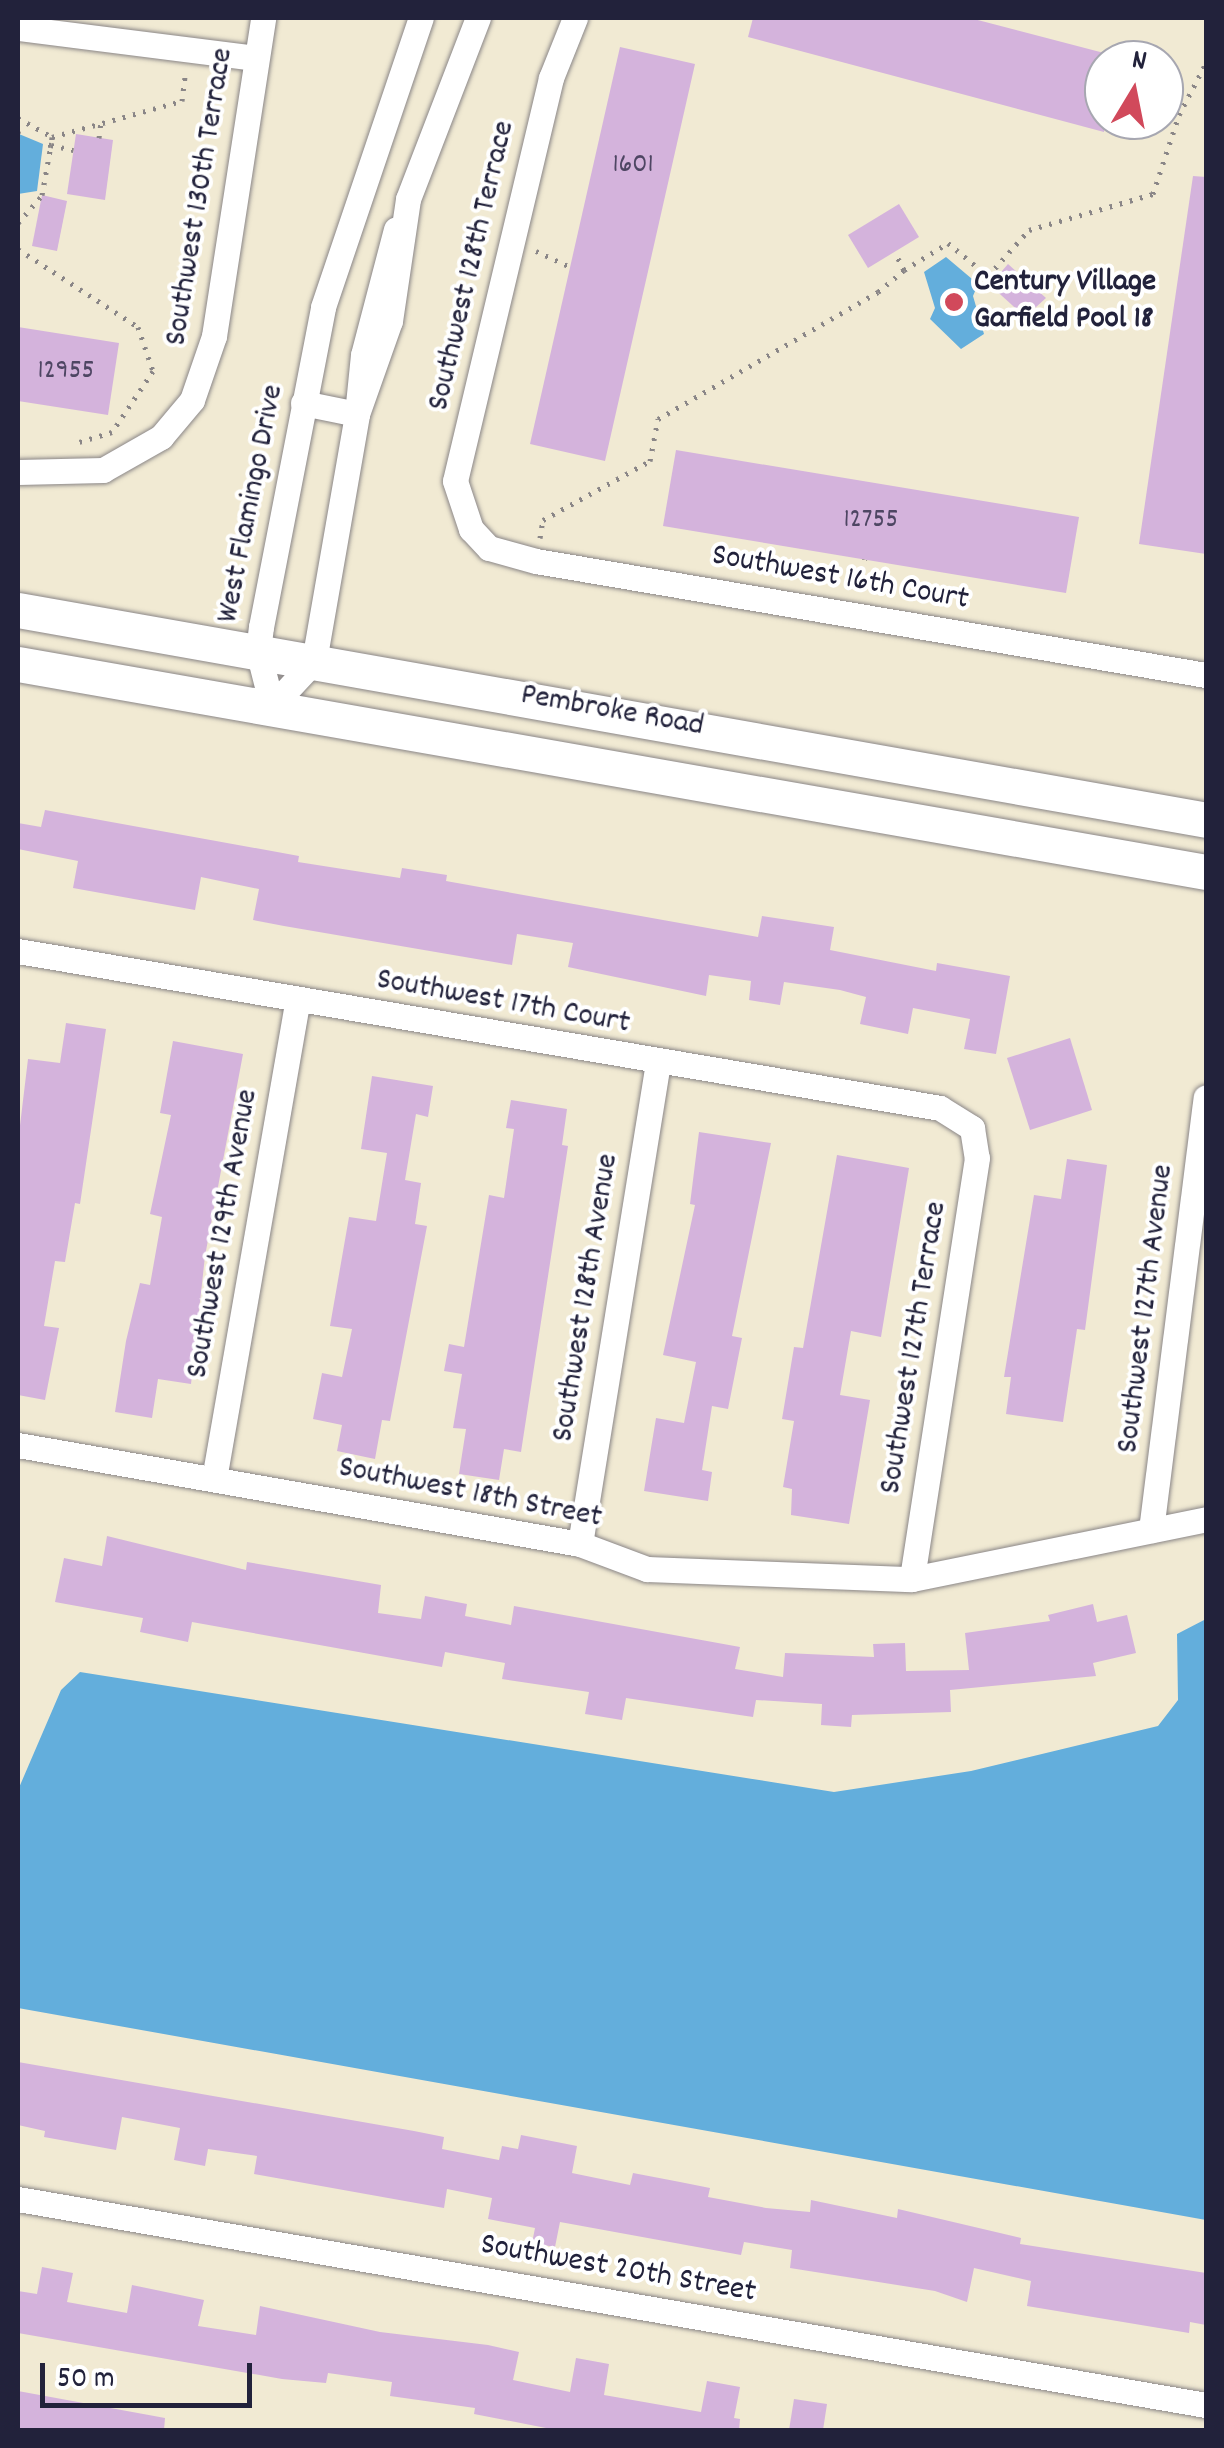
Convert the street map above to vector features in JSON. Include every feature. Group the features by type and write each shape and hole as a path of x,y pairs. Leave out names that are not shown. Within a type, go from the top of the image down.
{"main road":[{"name":"Pembroke Road","path":"18,610 1206,820"},
{"name":"Pembroke Road","path":"18,664 1206,872"}],"street":[{"name":"Southwest 130th Terrace","path":"18,472 56,476 127,460 161,438 192,400 214,336 263,18"},
{"name":"West Flamingo Drive","path":"272,706 258,651 303,403 329,286 421,18"},
{"path":"272,706 314,661 376,295 408,199 478,18"},
{"name":"Southwest 128th Terrace","path":"471,529 455,480 567,19"},
{"path":"18,28 256,58"},
{"path":"357,414 390,320 408,199"},
{"path":"329,286 342,273 358,271 376,295"},
{"path":"303,403 357,414"},
{"name":"Southwest 16th Court","path":"471,529 489,548 536,561 1206,675"},
{"name":"Southwest 17th Court","path":"18,950 658,1063 940,1108 972,1128"},
{"name":"Southwest 129th Avenue","path":"214,1479 298,1000"},
{"name":"Southwest 128th Avenue","path":"580,1544 658,1063"},
{"name":"Southwest 127th Avenue","path":"1152,1530 1206,1097"},
{"name":"Southwest 127th Terrace","path":"912,1578 977,1158 972,1128"},
{"name":"Southwest 18th Street","path":"18,1445 580,1544 647,1569 912,1578 1152,1530 1206,1514"},
{"name":"Southwest 20th Street","path":"18,2199 1206,2405"}],"path":[{"path":"49,142 101,122 182,101 188,49"},
{"path":"988,276 1028,230 1153,194 1179,115 1206,62"},
{"path":"18,118 49,142 74,150"},
{"path":"99,138 101,122"},
{"path":"18,223 42,195 49,142"},
{"path":"512,240 570,267"},
{"path":"536,561 543,520 650,461 658,420 878,292 904,270 948,243 988,276 990,284"},
{"path":"18,249 138,327 153,371 112,432 61,443"},
{"path":"895,252 904,270"}],"water":[{"path":"19,134 43,144 37,191 18,194"},
{"name":"Century Village Garfield Pool 18","path":"946,257 978,284 973,296 984,334 961,349 930,319 935,308 924,272"},
{"path":"1206,1619 1206,2220 18,2008 18,1790 61,1690 80,1672 834,1792 971,1771 1158,1726 1178,1700 1177,1634"}],"building":[{"path":"753,18 970,18 1084,48 1084,127 748,37"},
{"path":"620,47 695,64 605,461 530,444"},
{"path":"76,134 113,140 105,200 67,194"},
{"path":"1193,176 1206,177 1206,554 1139,544"},
{"path":"42,195 67,201 57,251 32,246"},
{"path":"899,204 919,237 868,268 848,235"},
{"path":"1008,264 1046,298 1025,317 990,285"},
{"path":"18,327 119,343 108,415 18,401"},
{"path":"676,450 1079,517 1066,593 663,526"},
{"path":"45,810 299,856 298,862 400,878 402,868 447,875 446,881 758,937 762,916 834,927 830,950 936,971 937,963 1010,976 996,1054 964,1049 970,1019 913,1008 908,1034 860,1024 866,997 840,990 784,982 780,1005 749,1000 751,981 709,975 706,996 568,967 573,943 517,934 512,965 284,926 253,920 259,889 201,877 195,910 73,888 78,861 18,849 18,823 41,827"},
{"path":"66,1023 106,1029 80,1204 75,1203 65,1262 55,1261 44,1326 59,1328 45,1400 18,1395 18,1142 28,1059 60,1063"},
{"path":"1070,1038 1092,1110 1030,1130 1007,1058"},
{"path":"173,1041 243,1054 205,1256 191,1384 158,1379 152,1418 115,1412 126,1341 140,1283 150,1285 162,1217 150,1214 171,1115 160,1113"},
{"path":"372,1076 433,1086 428,1117 416,1114 405,1180 421,1183 415,1224 427,1226 390,1421 382,1420 375,1459 337,1451 342,1425 313,1419 322,1373 342,1377 352,1329 330,1326 349,1217 376,1221 387,1153 361,1149"},
{"path":"511,1100 567,1109 562,1145 568,1146 521,1452 504,1449 499,1480 459,1474 466,1429 453,1428 462,1374 444,1371 449,1344 464,1347 489,1195 504,1198 514,1129 506,1128"},
{"path":"699,1132 771,1143 732,1336 742,1338 728,1409 712,1406 702,1470 712,1472 708,1501 644,1491 656,1418 684,1423 696,1362 663,1355 695,1205 690,1204"},
{"path":"837,1155 909,1168 881,1337 851,1331 840,1395 870,1400 849,1524 791,1515 792,1489 783,1487 794,1421 782,1419 794,1347 803,1348"},
{"path":"1067,1159 1107,1165 1085,1330 1077,1329 1063,1422 1006,1414 1011,1377 1004,1377 1034,1195 1061,1199"},
{"path":"107,1536 246,1570 247,1562 381,1585 378,1613 421,1619 425,1596 467,1604 465,1616 511,1625 514,1606 740,1647 735,1669 783,1677 785,1653 874,1657 873,1644 905,1643 906,1671 969,1670 965,1633 1050,1621 1048,1615 1093,1604 1097,1622 1127,1615 1136,1653 1093,1663 1096,1676 950,1690 951,1712 852,1715 851,1727 821,1725 822,1704 756,1700 753,1717 626,1698 622,1720 585,1714 589,1692 502,1679 505,1663 445,1652 442,1667 192,1622 188,1642 140,1632 143,1618 55,1602 64,1558 102,1566"},
{"path":"18,2062 444,2137 442,2149 499,2160 502,2146 518,2149 521,2135 577,2146 572,2173 630,2185 633,2173 710,2188 708,2197 766,2208 810,2212 811,2200 897,2218 898,2209 1021,2238 1020,2244 1206,2273 1206,2325 1190,2322 1189,2333 1027,2306 1031,2281 974,2268 967,2302 935,2291 790,2268 792,2250 744,2242 741,2255 560,2222 555,2247 532,2243 535,2228 488,2219 492,2198 447,2189 444,2208 254,2174 257,2156 208,2149 205,2166 174,2160 180,2128 122,2117 116,2150 44,2137 45,2131 18,2125"},
{"path":"42,2267 73,2273 67,2302 127,2313 132,2285 204,2300 198,2326 256,2335 260,2306 380,2332 488,2345 519,2352 513,2380 570,2392 576,2358 609,2364 604,2395 701,2412 707,2381 740,2387 734,2418 740,2419 739,2430 546,2428 474,2414 475,2408 390,2396 392,2382 328,2373 326,2383 282,2379 18,2333 18,2291 37,2294"},
{"path":"18,2391 165,2418 164,2430 18,2430"},
{"path":"794,2399 827,2404 823,2430 789,2430"}],"place":[{"name":"Century Village Garfield Pool 18","path":"954,302"}]}
